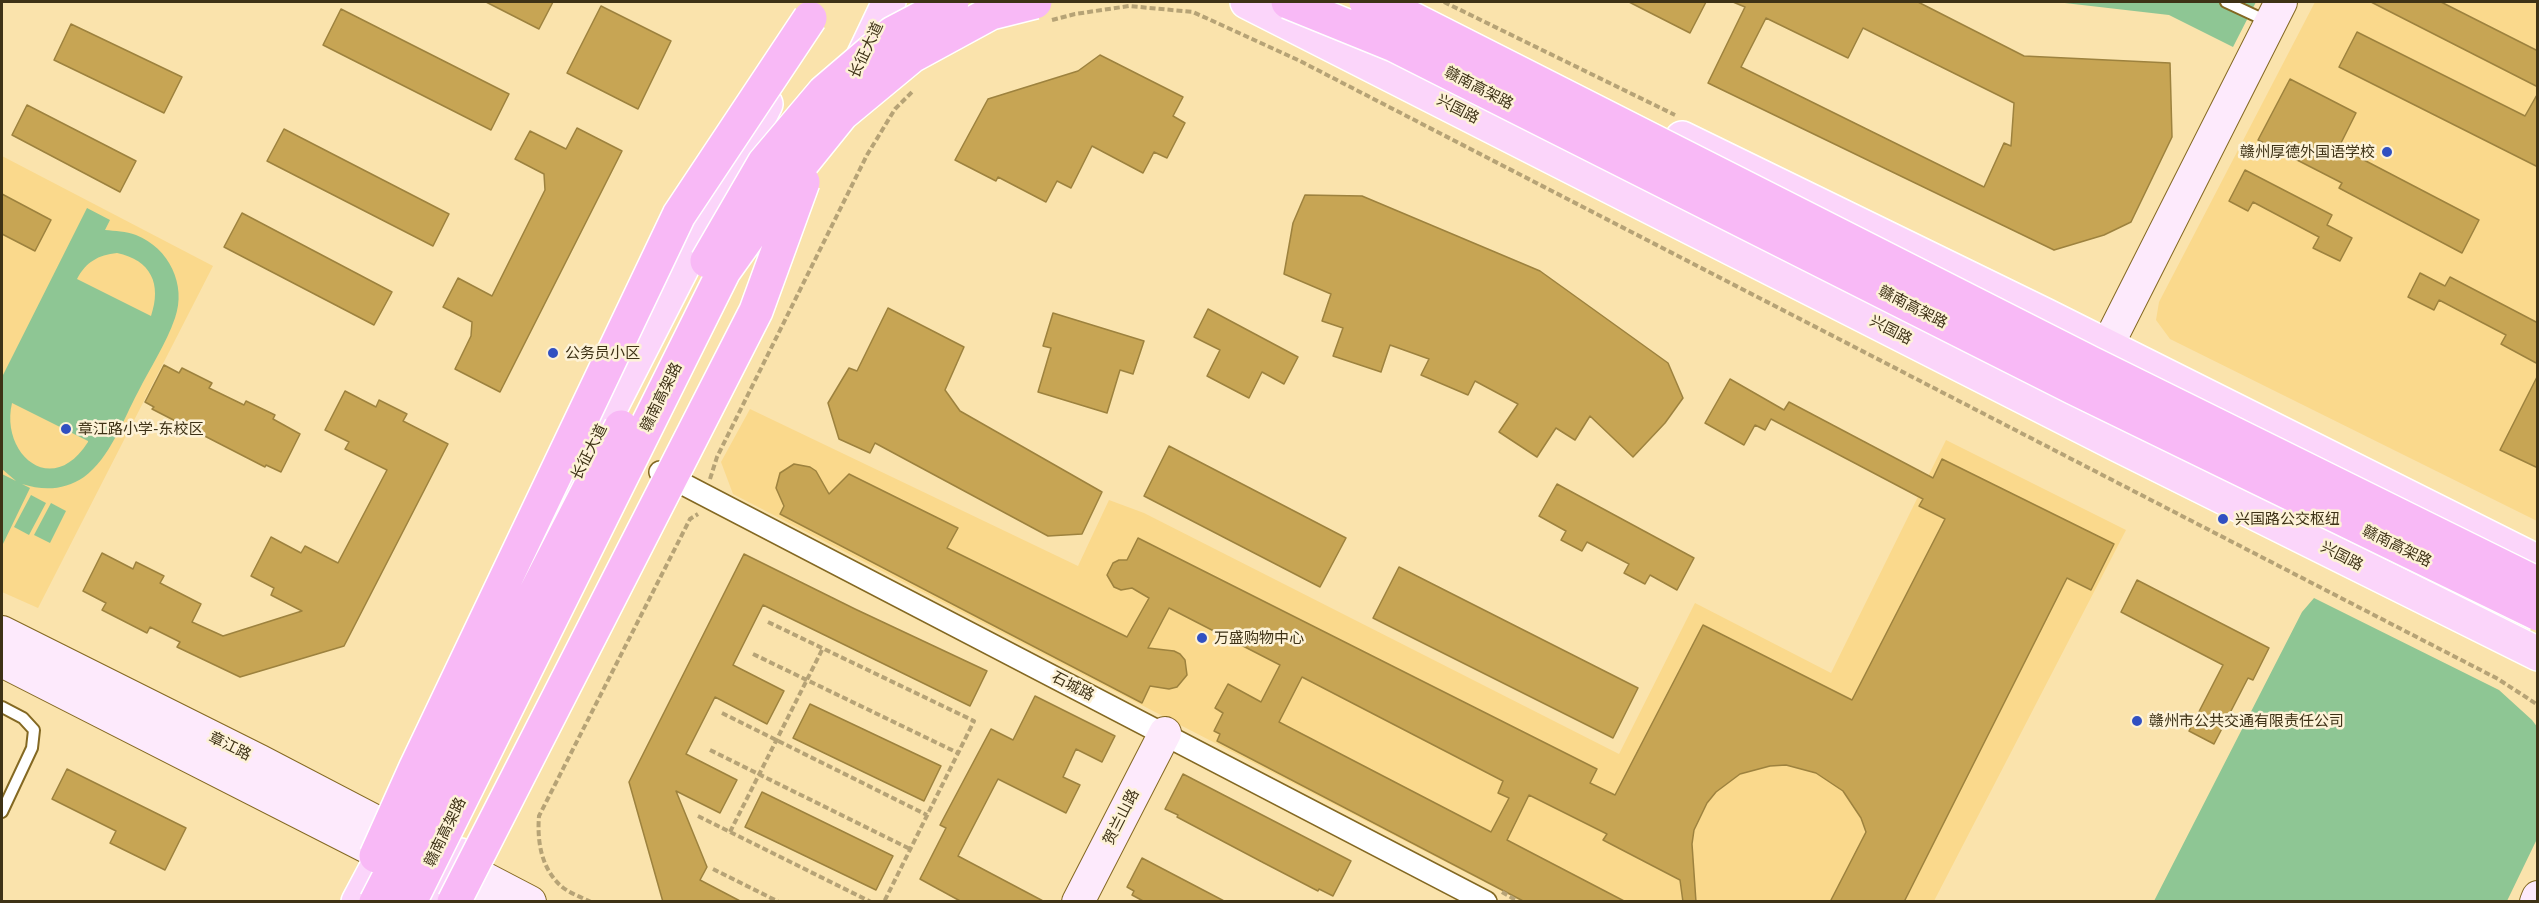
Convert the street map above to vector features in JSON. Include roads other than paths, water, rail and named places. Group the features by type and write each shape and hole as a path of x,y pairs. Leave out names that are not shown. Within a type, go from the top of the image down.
{"highway":[{"name":"赣南高架路","path":"376,902 707,260 764,163 824,92 893,33 952,2"},
{"name":"赣南高架路","path":"1288,2 1394,45 2074,388 2538,614"},
{"name":"赣南高架路","path":"1366,2 1403,14 2091,363 2538,584"},
{"path":"357,902 416,767 679,215 813,7"},
{"name":"赣南高架路","path":"410,902 724,271 788,181 842,114 912,56 991,13 1039,12"},
{"path":"447,888 756,311 803,182"}],"main road":[{"name":"长征大道","path":"447,888 659,472 803,182 889,2"},
{"path":"869,41 886,23 913,2"},
{"name":"兴国路","path":"1247,2 2068,419 2538,654"},
{"path":"1402,2 2108,346 2538,562"},
{"name":"长征大道","path":"357,902 389,844 813,7"},
{"path":"2068,419 2108,346 2276,12"},
{"name":"章江路","path":"2,632 260,761 389,844 447,888"},
{"name":"章江路","path":"2,661 389,844"},
{"name":"贺兰山路","path":"1078,902 1165,733"},
{"path":"447,888 480,902"},
{"path":"447,888 530,902"},
{"path":"2535,902 2538,897"}],"street":[{"name":"石城路","path":"659,472 1165,733 1486,902"}],"lane":[{"path":"2226,2 2276,12"},
{"path":"2,707 23,718 34,730 32,748 2,812"}],"place":[{"name":"赣州厚德外国语学校","path":"2387,152"},
{"name":"公务员小区","path":"553,353"},
{"name":"章江路小学-东校区","path":"66,429"},
{"name":"兴国路公交枢纽","path":"2223,519"},
{"name":"万盛购物中心","path":"1202,638"},
{"name":"赣州市公共交通有限责任公司","path":"2137,721"}]}
